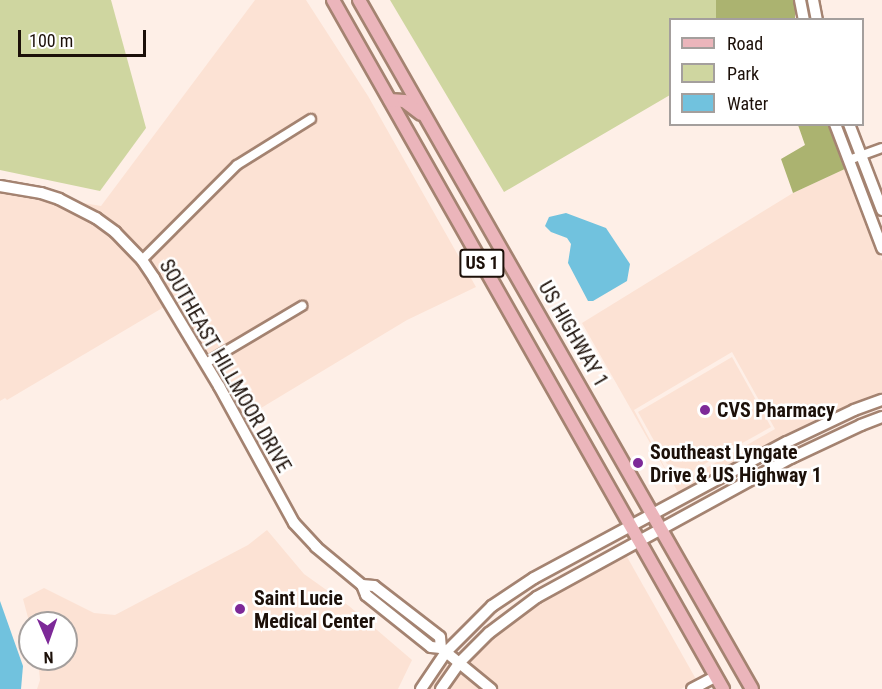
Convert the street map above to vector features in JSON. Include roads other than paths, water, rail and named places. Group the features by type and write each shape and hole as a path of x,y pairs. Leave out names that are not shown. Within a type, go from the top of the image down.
{"main road":[{"name":"US 1","path":"333,0 723,689"},
{"name":"US HIGHWAY 1","path":"358,0 752,689"},
{"path":"377,77 395,87 407,86"},
{"path":"390,100 404,101 425,116"}],"street":[{"path":"800,0 804,18"},
{"path":"813,0 817,18"},
{"path":"142,260 237,165 311,119"},
{"path":"836,126 882,248"},
{"path":"850,126 882,210"},
{"path":"849,160 882,148"},
{"name":"SOUTHEAST HILLMOOR DRIVE","path":"0,186 41,193 76,207 115,232 142,260 206,363 294,523 316,547 362,585 374,586 440,638 443,650 491,689"},
{"path":"206,363 302,306"},
{"path":"421,689 443,650 492,606 513,591 787,442 854,410 882,400"},
{"path":"441,689 459,663 489,633 537,597 791,458 861,424 882,417"},
{"path":"692,689 716,676"}],"water":[{"path":"566,213 606,228 630,264 627,281 593,301 588,301 568,263 571,244 567,238 551,232 545,226 549,217"},
{"path":"0,601 18,652 18,671 23,671 21,689 0,689"}],"place":[{"name":"CVS Pharmacy","path":"705,410"},
{"name":"Southeast Lyngate Drive & US Highway 1","path":"638,463"},
{"name":"Saint Lucie Medical Center","path":"240,609"}]}
